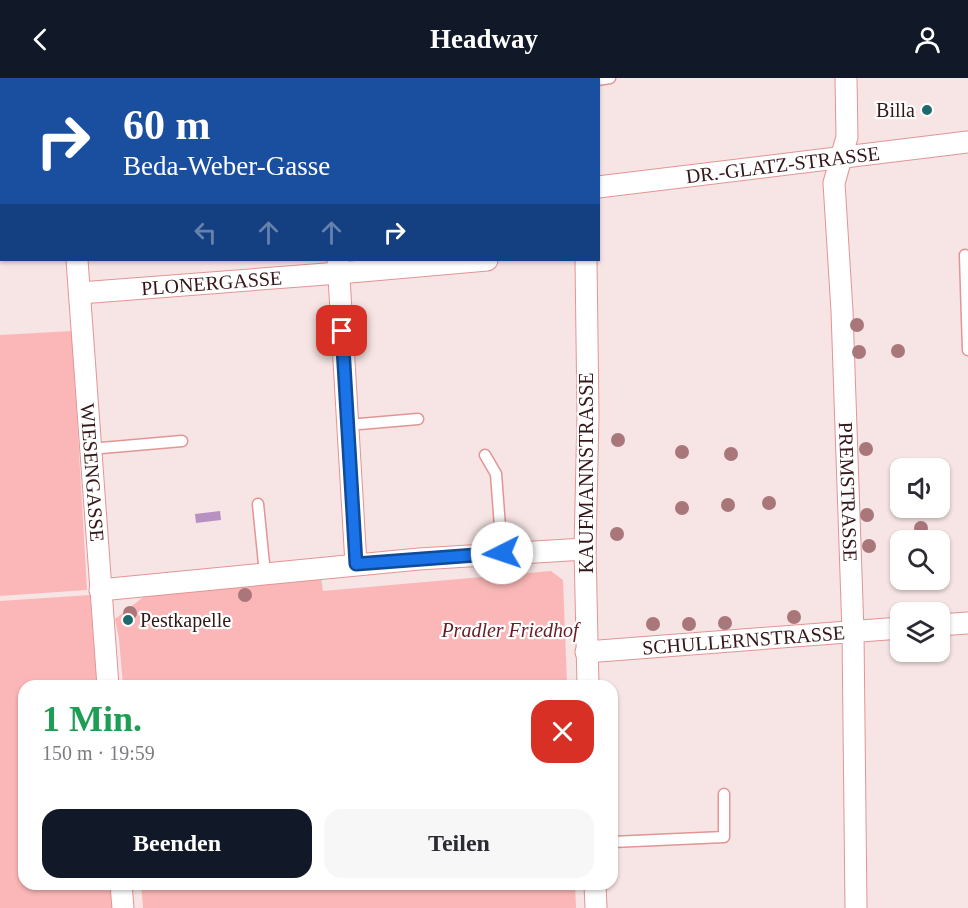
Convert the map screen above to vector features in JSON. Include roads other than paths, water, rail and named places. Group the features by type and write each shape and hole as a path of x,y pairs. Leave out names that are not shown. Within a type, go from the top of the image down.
{"street":[{"name":"PREMSTRASSE","path":"846,78 847,137 834,183 842,311 853,632 856,908"},
{"name":"DR.-GLATZ-STRASSE","path":"600,187 968,142"},
{"name":"WIESENGASSE","path":"77,261 108,680"},
{"name":"PLONERGASSE","path":"80,292 339,266 462,261"},
{"name":"KAUFMANNSTRASSE","path":"586,261 588,415 585,549 588,680"},
{"path":"339,266 356,564"},
{"path":"100,590 356,564 420,563 502,553 585,549"},
{"path":"950,624 968,623"},
{"name":"SCHULLERNSTRASSE","path":"586,652 890,629"},
{"path":"122,890 123,908"},
{"path":"595,890 596,908"}],"lane":[{"path":"964,255 968,350"},
{"path":"348,425 418,419"},
{"path":"90,449 182,441"},
{"path":"485,455 496,474 502,553"},
{"path":"258,504 265,574"},
{"path":"618,842 724,837 724,794"}],"place":[{"name":"Billa","path":"927,110"},
{"name":"Pestkapelle","path":"128,620"}],"park label":[{"name":"Pradler Friedhof","path":"510,630"}]}
